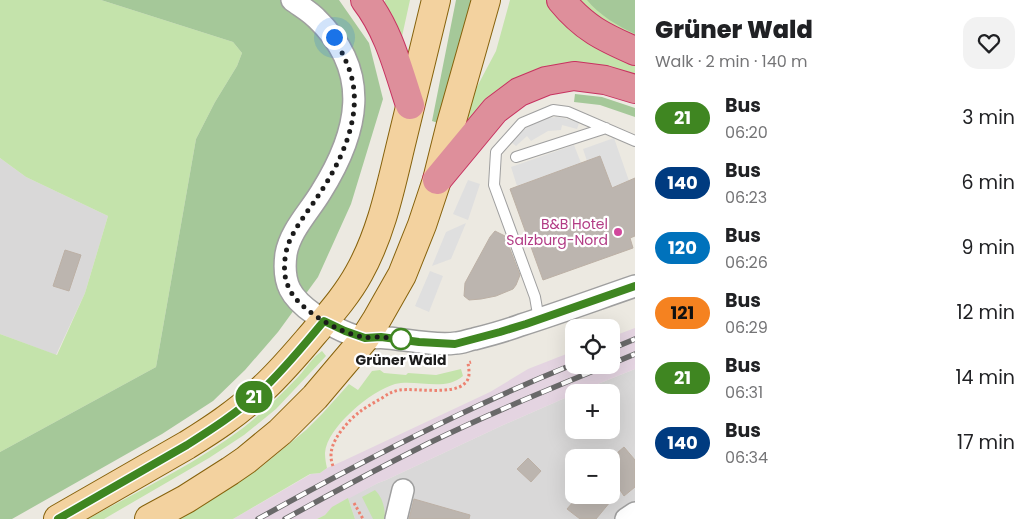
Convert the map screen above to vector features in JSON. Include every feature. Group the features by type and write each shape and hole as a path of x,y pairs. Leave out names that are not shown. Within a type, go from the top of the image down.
{"highway":[{"path":"365,0 382,26 410,105"},
{"path":"561,0 585,25 604,37 635,50"},
{"path":"436,180 495,110 519,92 546,80 574,76 606,80 635,90"}],"main road":[{"path":"58,519 206,434 245,405 284,367 345,294 359,273 375,238 387,202 436,0"},
{"path":"149,519 186,499 230,471 267,444 315,398 365,338 387,304 402,275 422,225 486,0"}],"street":[{"path":"292,0 315,17 334,37 352,76 354,90 353,114 341,154 321,192 296,230 286,255 286,278 290,292 309,310 324,321 365,338 381,337 455,344 539,320 635,286"},
{"path":"396,519 403,490"},
{"path":"626,519 635,513"}],"lane":[{"path":"539,320 535,298 494,185 496,152 522,123 553,110 568,112 635,141"},
{"path":"516,157 606,128"}],"path":[{"path":"333,466 330,456 335,439 351,418 362,409 400,390 459,388 464,385 468,378 468,363 477,360"},
{"path":"354,503 363,519"}],"shaded area":[{"path":"557,117 579,123 577,129 562,125 561,130 548,131 531,141 527,136 516,146 511,142 537,121"},
{"path":"614,138 635,198 618,206 600,156 587,161 583,149"},
{"path":"574,145 581,163 517,186 511,167"},
{"path":"0,158 26,177 108,216 85,293 56,355 0,334"},
{"path":"468,180 480,184 468,220 453,214"},
{"path":"466,223 451,259 432,266 446,232"},
{"path":"430,271 443,276 429,312 415,306"},
{"path":"635,328 635,369 598,384 565,384 565,398 378,483 333,507 325,515 317,519 233,519 311,474 320,473 327,468 490,392 528,369 565,355 565,374 620,374 620,334"},
{"path":"635,369 635,519 355,519 348,498 565,398 565,439 620,439 620,384 598,384"}],"green space":[{"path":"0,0 101,0 233,42 242,53 237,66 215,102 196,139 156,367 0,452 0,334 57,355 85,293 108,216 26,177 0,158"},
{"path":"101,0 339,0 369,43 383,99 351,204 318,277 278,332 245,370 213,401 162,434 12,519 0,519 0,452 156,367 196,139 215,102 237,66 242,53 233,42"},
{"path":"385,0 410,0 401,41 384,5"},
{"path":"456,0 472,0 438,123 432,121"},
{"path":"510,0 552,0 635,60 635,78 594,66 470,124 465,121 470,100 496,51"},
{"path":"574,0 635,0 635,42 614,32"},
{"path":"587,0 635,0 635,34 609,20"},
{"path":"575,94 602,97 635,108 635,117 600,105 574,102"},
{"path":"322,351 326,356 276,409 244,435 209,458 104,519 88,519 187,465 225,441 279,397"},
{"path":"461,369 463,376 456,381 439,384 395,384 374,394 352,411 333,432 325,453 327,468 320,473 310,474 233,519 173,519 260,468 306,430 349,384 358,390 372,371 380,370 384,373 406,375 408,373 436,375"},
{"path":"375,490 383,503 385,519 373,519 362,497"},
{"path":"348,498 355,519 317,519 325,515 332,507"}],"building":[{"path":"600,156 612,188 635,178 635,236 630,238 633,248 543,280 510,189"},
{"path":"495,231 505,236 520,275 513,289 496,296 469,300 464,296 465,283"},
{"path":"65,250 81,255 69,291 53,286"},
{"path":"624,447 635,460 635,487 624,496 620,490 620,450"},
{"path":"528,458 541,471 531,482 517,469"},
{"path":"414,499 470,515 469,519 409,519"},
{"path":"571,504 608,504 596,519 580,519 567,509"}],"railway":[{"path":"620,345 635,339"},
{"path":"620,360 635,354"},
{"path":"258,519 335,477 453,417 565,368"},
{"path":"285,519 373,471 449,433 586,374"}],"bus line":[{"name":"21","path":"58,519 206,434 245,405 284,367 324,321 365,338 381,337 455,344 526,324 635,286"}],"place":[{"name":"B&B Hotel Salzburg-Nord","path":"618,232"},
{"name":"Grüner Wald","path":"401,339"}],"route":[{"path":"334,37 352,76 354,90 353,114 346,140 334,169 288,246 285,263 287,285 296,299 309,310 324,321 345,331 365,338 401,339"}]}
